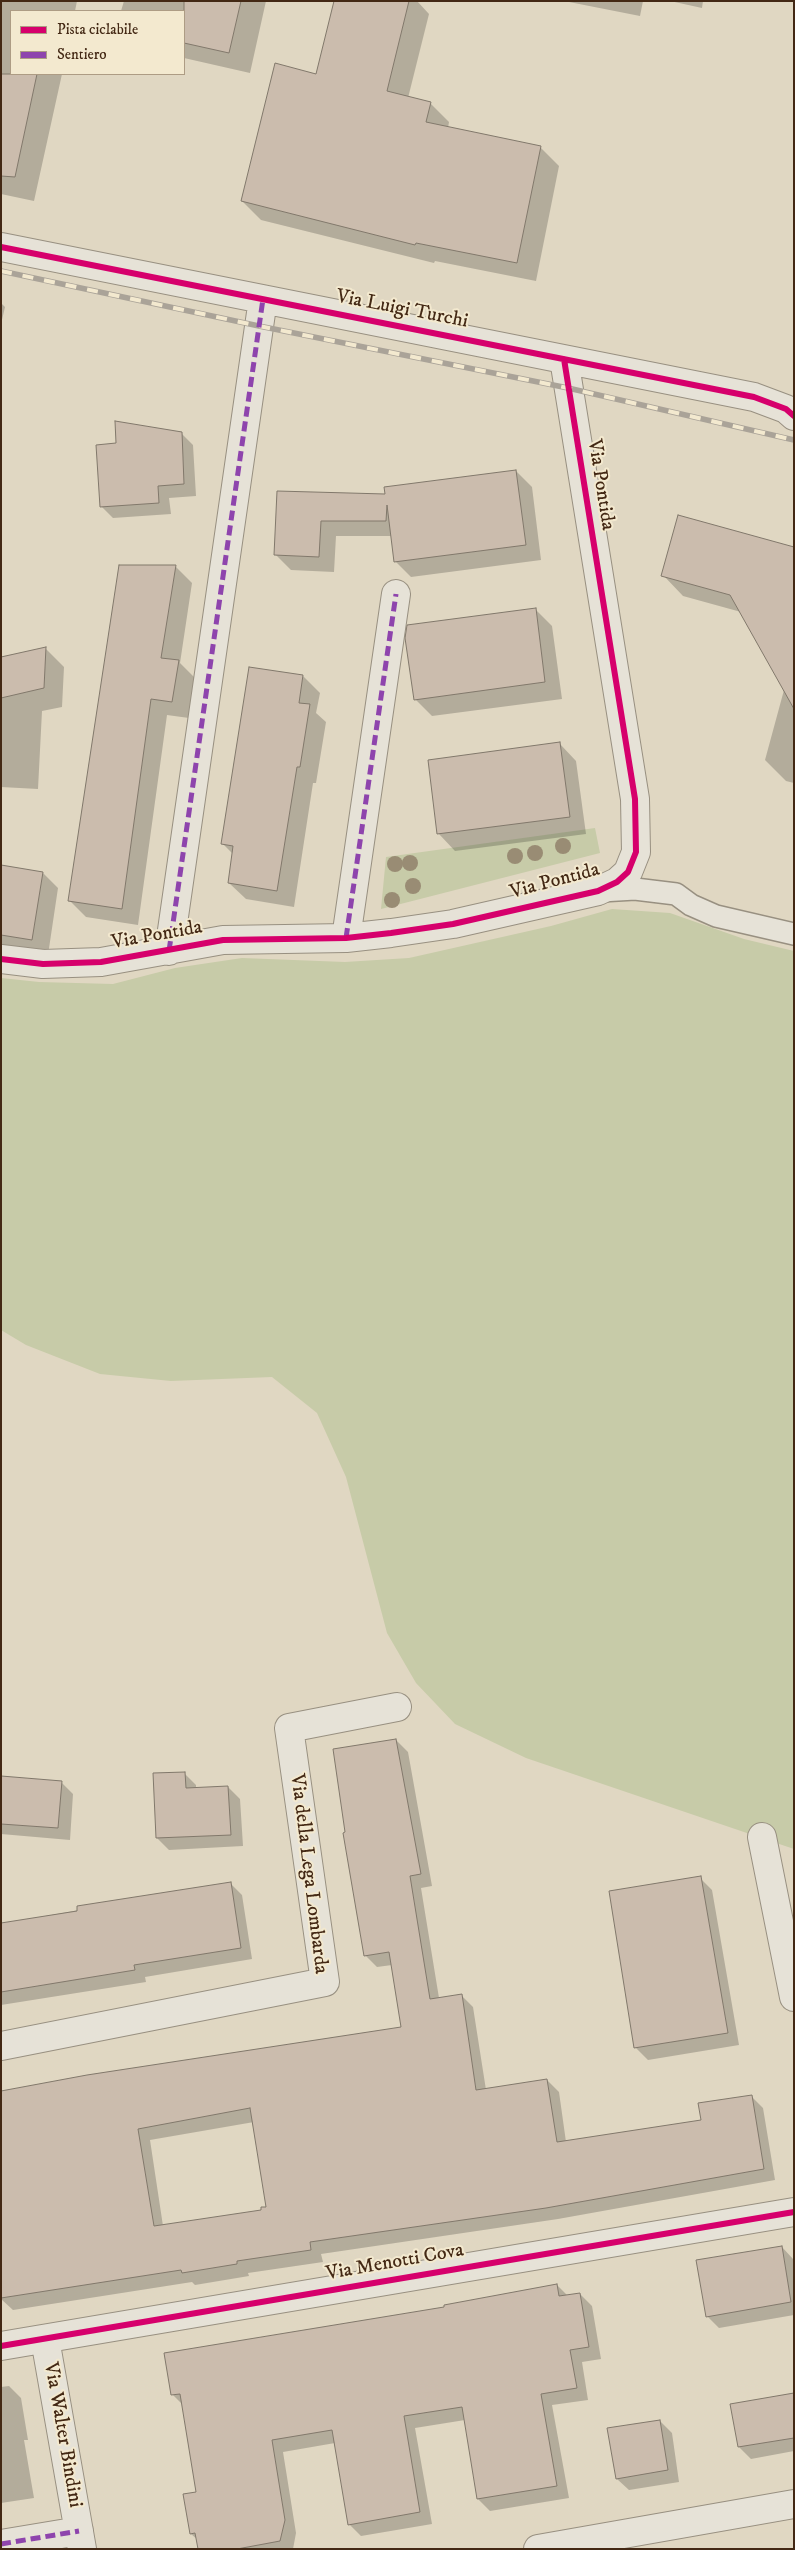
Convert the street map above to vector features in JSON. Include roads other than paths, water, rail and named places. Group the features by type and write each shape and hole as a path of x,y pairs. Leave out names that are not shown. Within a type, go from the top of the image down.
{"street":[{"name":"Via Luigi Turchi","path":"1,247 754,397 786,409 794,416"},
{"name":"Via Pontida","path":"169,951 263,299"},
{"name":"Via Pontida","path":"1,959 43,964 101,962 223,940 346,938 453,924 598,891 617,882 628,872 636,852 635,799 564,360"},
{"path":"346,938 396,594"},
{"name":"Via della Lega Lombarda","path":"1,2046 325,1982 289,1728 397,1707"},
{"path":"762,1837 794,1997"},
{"name":"Via Menotti Cova","path":"1,2346 794,2212"},
{"name":"Via Walter Bindini","path":"1,2544 80,2540 45,2339"},
{"path":"538,2549 794,2504"}],"lane":[{"name":"Via Pontida","path":"598,891 635,889 676,894 691,905 716,916 794,934"}],"railway":[{"path":"1,271 259,326 568,388 794,440"}]}
